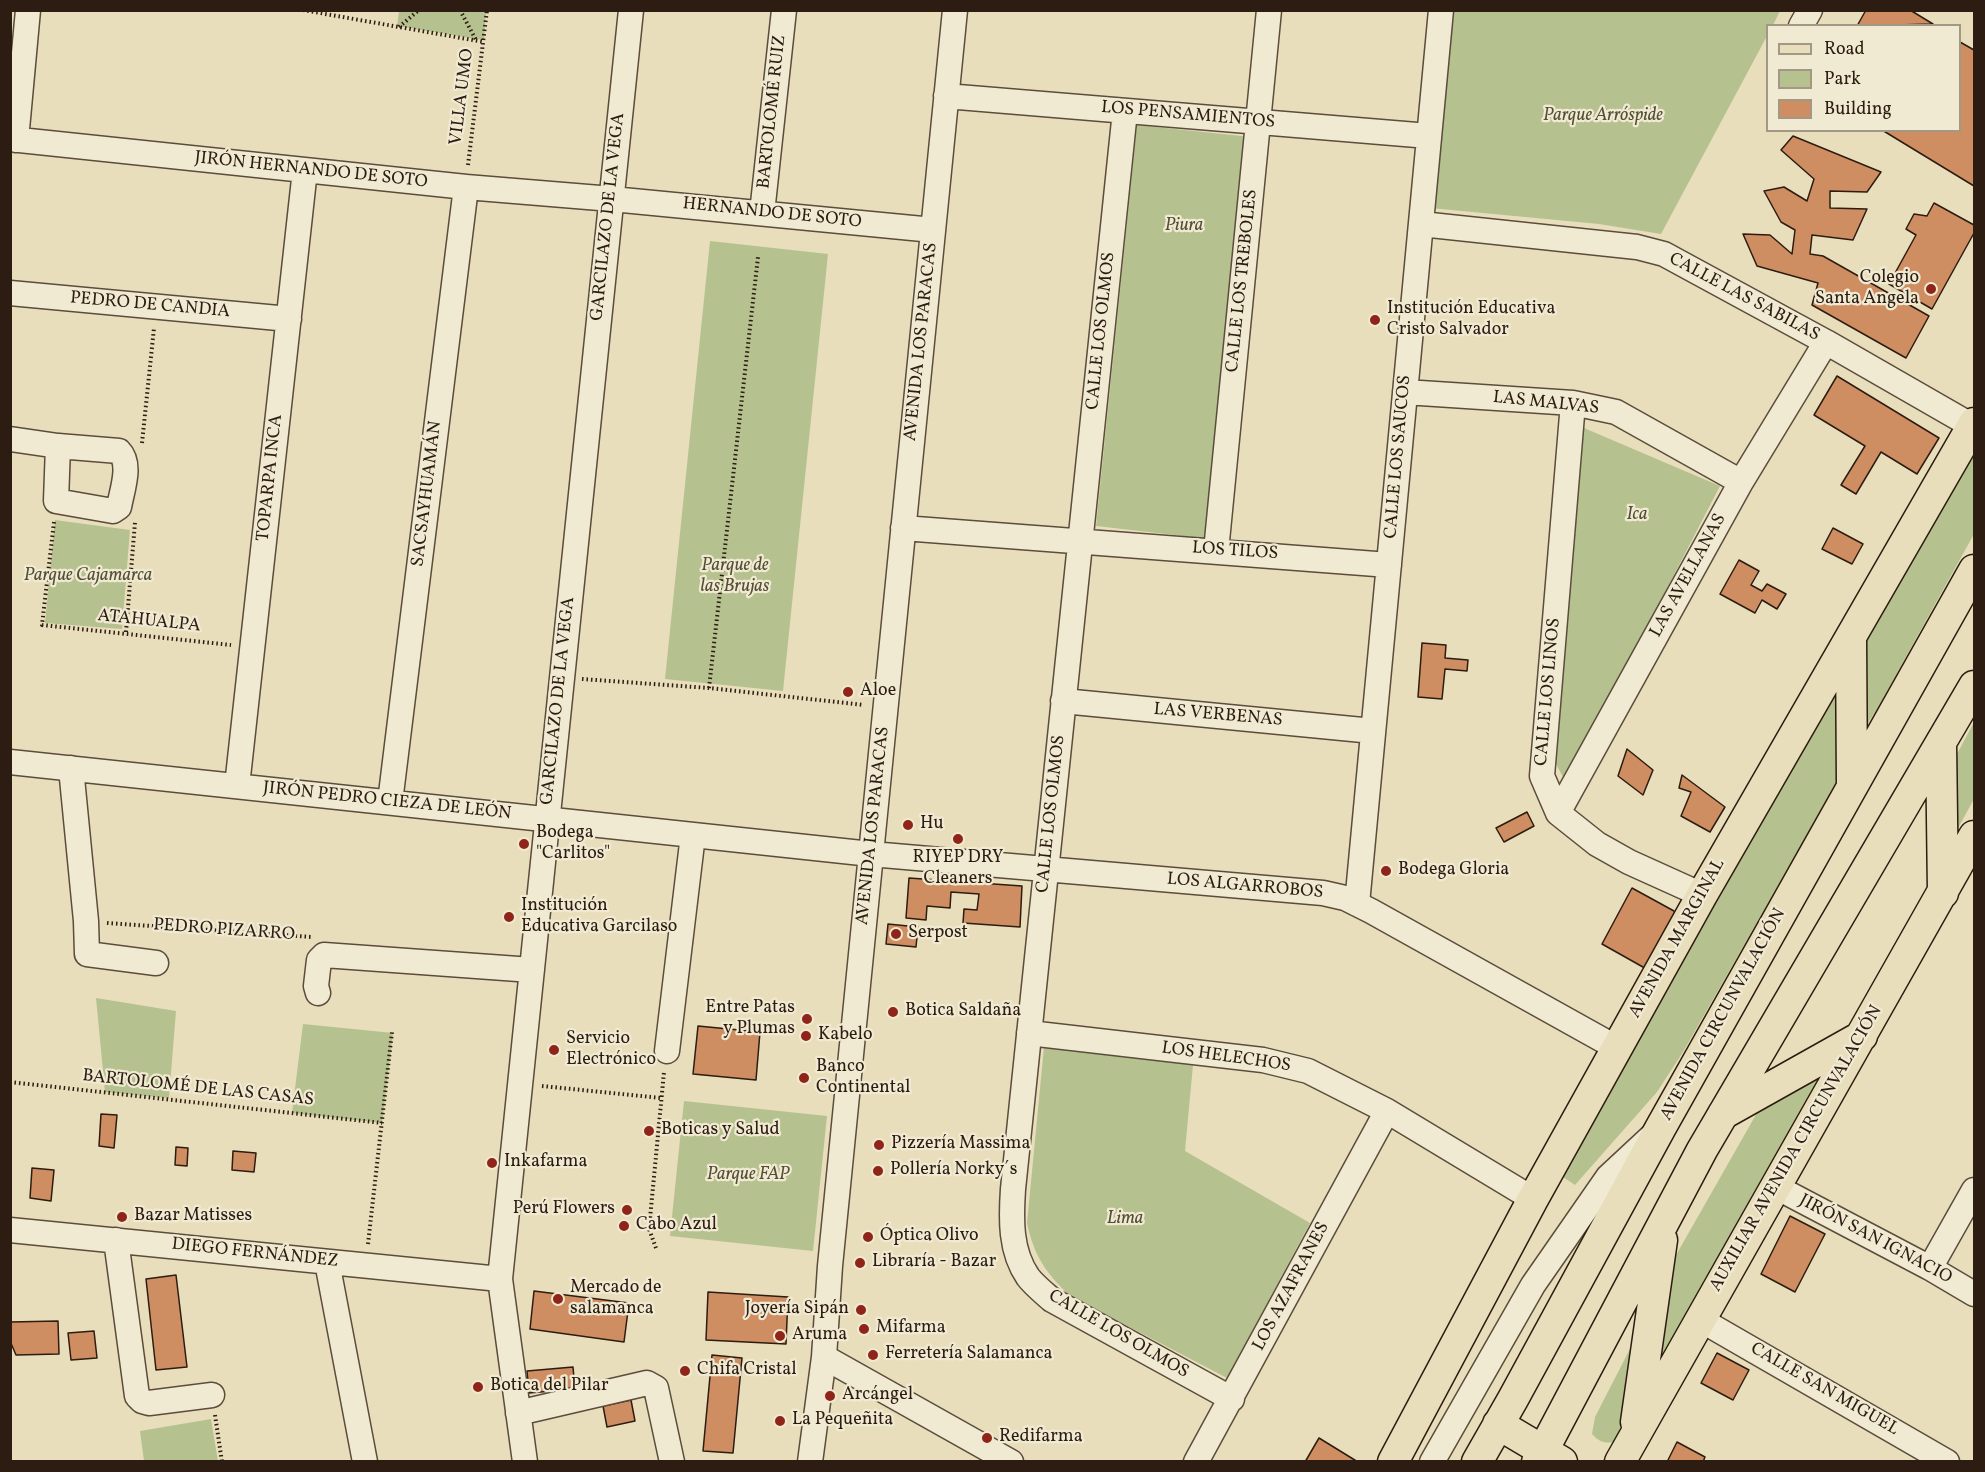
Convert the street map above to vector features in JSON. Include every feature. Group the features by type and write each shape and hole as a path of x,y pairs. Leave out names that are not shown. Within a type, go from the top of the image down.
{"main road":[{"name":"AVENIDA MARGINAL","path":"1393,1461 1533,1199 1702,895 1974,425"},
{"name":"AVENIDA CIRCUNVALACIÓN","path":"1477,1461 1661,1127 1974,570"},
{"path":"1851,634 1852,789"},
{"path":"1498,1424 1547,1458 1665,1218 1723,1114 1974,686"},
{"path":"1941,743 1943,892"},
{"name":"AUXILIAR AVENIDA CIRCUNVALACIÓN","path":"1627,1449 1974,836"},
{"path":"1723,1114 1862,1036"},
{"path":"1627,1449 1665,1218"}],"street":[{"path":"13,140 28,10"},
{"name":"GARCILAZO DE LA VEGA","path":"525,1461 500,1279 631,10"},
{"name":"BARTOLOMÉ RUIZ","path":"762,213 784,10"},
{"name":"AVENIDA LOS PARACAS","path":"810,1461 824,1357 830,1266 955,10"},
{"name":"CALLE LOS TREBOLES","path":"1216,551 1269,10"},
{"name":"CALLE LOS SAUCOS","path":"1357,904 1441,10"},
{"path":"1802,24 1810,10"},
{"name":"LOS PENSAMIENTOS","path":"946,96 1429,136"},
{"name":"CALLE LOS OLMOS","path":"1125,111 1011,1221 1015,1251 1028,1277 1052,1300 1232,1399"},
{"name":"JIRÓN HERNANDO DE SOTO","path":"13,140 466,187 612,199"},
{"name":"TOPARPA INCA","path":"237,786 305,170"},
{"name":"SACSAYHUAMÁN","path":"390,802 466,187"},
{"name":"HERNANDO DE SOTO","path":"612,199 933,230"},
{"name":"CALLE LAS SABILAS","path":"1420,224 1637,247 1664,254 1974,425"},
{"name":"PEDRO DE CANDIA","path":"10,293 289,320"},
{"name":"LAS AVELLANAS","path":"1558,813 1741,482 1826,342"},
{"name":"LAS MALVAS","path":"1405,392 1573,403 1616,412 1741,482"},
{"name":"CALLE LOS LINOS","path":"1573,403 1542,776 1558,813 1597,844 1629,862 1702,895"},
{"path":"10,439 119,451 126,463 119,507 113,511 56,501 58,446"},
{"name":"LOS TILOS","path":"903,528 1389,565"},
{"name":"LAS VERBENAS","path":"1064,701 1373,731"},
{"name":"JIRÓN PEDRO CIEZA DE LEÓN","path":"10,762 871,854"},
{"path":"71,768 86,921 87,954 156,963"},
{"path":"667,1051 693,835"},
{"name":"LOS ALGARROBOS","path":"871,854 1323,893 1345,898 1617,1048"},
{"path":"318,993 316,986 319,960 324,955 532,970"},
{"name":"LOS HELECHOS","path":"1029,1033 1263,1060 1308,1071 1387,1111 1533,1199"},
{"name":"LOS AZAFRANES","path":"1196,1461 1232,1399 1387,1111"},
{"path":"1432,1461 1533,1285 1608,1177 1661,1127"},
{"name":"JIRÓN SAN IGNACIO","path":"1776,1187 1930,1268 1974,1294"},
{"path":"1930,1268 1974,1190"},
{"name":"DIEGO FERNÁNDEZ","path":"10,1230 500,1279"},
{"path":"116,1240 136,1396 149,1403 212,1395"},
{"path":"327,1262 364,1461"},
{"name":"CALLE SAN MIGUEL","path":"1701,1320 1947,1461"},
{"path":"824,1357 1011,1461"},
{"path":"518,1413 648,1383 656,1388 672,1461"}],"path":[{"path":"303,10 483,42"},
{"path":"399,27 419,10"},
{"path":"460,10 477,41"},
{"name":"VILLA UMO","path":"466,187 487,10"},
{"path":"709,688 758,257"},
{"name":"ATAHUALPA","path":"56,501 42,625 126,632 252,648"},
{"path":"561,677 709,688 886,708"},
{"name":"PEDRO PIZARRO","path":"86,921 313,937 324,955"},
{"path":"365,1266 392,1032"},
{"path":"656,1248 649,1229 667,1051"},
{"name":"BARTOLOMÉ DE LAS CASAS","path":"10,1082 382,1123"},
{"path":"520,1084 661,1098"},
{"path":"212,1395 222,1461"}],"green space":[{"path":"399,11 486,11 484,40 397,26"},
{"name":"Parque Arróspide","path":"1452,11 1780,11 1774,24 1766,24 1766,38 1661,234 1599,224 1430,208"},
{"name":"Piura","path":"1137,125 1251,137 1210,539 1096,526"},
{"name":"Parque de las Brujas","path":"710,241 828,254 783,691 665,679"},
{"name":"Ica","path":"1584,428 1720,486 1566,783 1553,758"},
{"path":"1974,447 1974,534 1861,734 1858,661 1869,619"},
{"name":"Parque Cajamarca","path":"55,520 130,530 122,629 45,623"},
{"path":"1838,676 1837,782 1683,1052 1657,1092 1575,1185 1563,1177"},
{"path":"1974,722 1974,799 1951,841 1957,754"},
{"path":"96,998 176,1011 169,1098 105,1092"},
{"path":"303,1024 393,1033 382,1123 292,1113"},
{"name":"Lima","path":"1044,1047 1193,1065 1185,1151 1310,1223 1227,1378 1070,1296 1054,1280 1037,1255 1027,1223"},
{"path":"1833,1055 1646,1383 1655,1292 1762,1104"},
{"name":"Parque FAP","path":"684,1101 827,1116 813,1251 670,1236"},
{"path":"1634,1341 1618,1441 1604,1442 1592,1434 1595,1417"},
{"path":"211,1419 218,1461 144,1461 140,1431"}],"building":[{"path":"1866,10 1910,10 1933,24 1858,24"},
{"path":"1961,43 1974,50 1974,186 1885,132 1961,132"},
{"path":"1793,136 1881,172 1867,192 1830,191 1830,208 1867,209 1853,240 1812,235 1810,254 1823,256 1929,316 1906,358 1812,305 1818,283 1757,266 1743,234 1770,235 1792,254 1795,230 1781,222 1764,191 1784,187 1807,201 1814,179 1781,150"},
{"path":"1934,203 1974,225 1974,233 1932,309 1889,284 1916,235 1906,229 1914,214 1927,216"},
{"path":"1837,376 1939,438 1917,474 1881,452 1856,494 1841,485 1865,446 1814,415"},
{"path":"1833,528 1863,544 1852,564 1822,549"},
{"path":"1739,560 1759,571 1751,585 1762,591 1767,584 1786,594 1777,609 1762,600 1755,613 1720,594"},
{"path":"1422,643 1446,645 1445,658 1468,660 1467,671 1445,669 1442,699 1418,697"},
{"path":"1627,749 1653,770 1643,795 1618,776"},
{"path":"1682,775 1725,807 1710,832 1681,816 1691,792 1679,788"},
{"path":"1527,812 1534,826 1504,842 1496,828"},
{"path":"909,878 1022,886 1020,927 963,923 964,909 977,910 979,894 951,892 950,908 927,906 926,920 906,918"},
{"path":"1632,888 1674,911 1678,919 1650,971 1602,944"},
{"path":"888,924 918,927 916,947 886,944"},
{"path":"698,1026 760,1032 756,1080 693,1074"},
{"path":"101,1114 117,1115 114,1148 99,1146"},
{"path":"176,1147 188,1148 187,1166 175,1165"},
{"path":"233,1151 256,1153 254,1172 232,1170"},
{"path":"32,1168 54,1170 51,1201 30,1198"},
{"path":"1790,1216 1825,1234 1795,1292 1761,1274"},
{"path":"176,1275 187,1367 156,1370 146,1279"},
{"path":"534,1291 629,1303 624,1342 530,1329"},
{"path":"708,1292 788,1297 786,1344 706,1340"},
{"path":"58,1321 59,1354 16,1355 10,1341 10,1322"},
{"path":"94,1331 97,1358 71,1360 68,1333"},
{"path":"1717,1353 1749,1370 1733,1400 1701,1383"},
{"path":"712,1355 742,1358 733,1453 703,1451"},
{"path":"573,1367 575,1389 529,1393 527,1371"},
{"path":"631,1400 635,1421 607,1427 603,1406"},
{"path":"1319,1438 1358,1462 1305,1462"},
{"path":"1677,1442 1705,1457 1703,1462 1667,1462"}],"place":[{"name":"Colegio Santa Angela","path":"1931,289"},
{"name":"Institución Educativa Cristo Salvador","path":"1375,320"},
{"name":"Aloe","path":"848,692"},
{"name":"Hu","path":"908,825"},
{"name":"RIYEP DRY Cleaners","path":"958,839"},
{"name":"Bodega \"Carlitos\"","path":"524,844"},
{"name":"Bodega Gloria","path":"1386,871"},
{"name":"Institución Educativa Garcilaso","path":"509,917"},
{"name":"Serpost","path":"896,934"},
{"name":"Botica Saldaña","path":"893,1012"},
{"name":"Entre Patas y Plumas","path":"807,1019"},
{"name":"Kabelo","path":"806,1036"},
{"name":"Servicio Electrónico","path":"554,1050"},
{"name":"Banco Continental","path":"804,1078"},
{"name":"Boticas y Salud","path":"649,1131"},
{"name":"Pizzería Massima","path":"879,1145"},
{"name":"Inkafarma","path":"492,1163"},
{"name":"Pollería Norky´s","path":"878,1171"},
{"name":"Perú Flowers","path":"627,1210"},
{"name":"Bazar Matisses","path":"122,1217"},
{"name":"Cabo Azul","path":"624,1226"},
{"name":"Óptica Olivo","path":"868,1237"},
{"name":"Libraría - Bazar","path":"860,1263"},
{"name":"Mercado de salamanca","path":"558,1299"},
{"name":"Joyería Sipán","path":"861,1310"},
{"name":"Mifarma","path":"864,1329"},
{"name":"Aruma","path":"780,1336"},
{"name":"Ferretería Salamanca","path":"873,1355"},
{"name":"Chifa Cristal","path":"685,1371"},
{"name":"Botica del Pilar","path":"478,1387"},
{"name":"Arcángel","path":"830,1396"},
{"name":"La Pequeñita","path":"780,1421"},
{"name":"Redifarma","path":"987,1438"}]}
